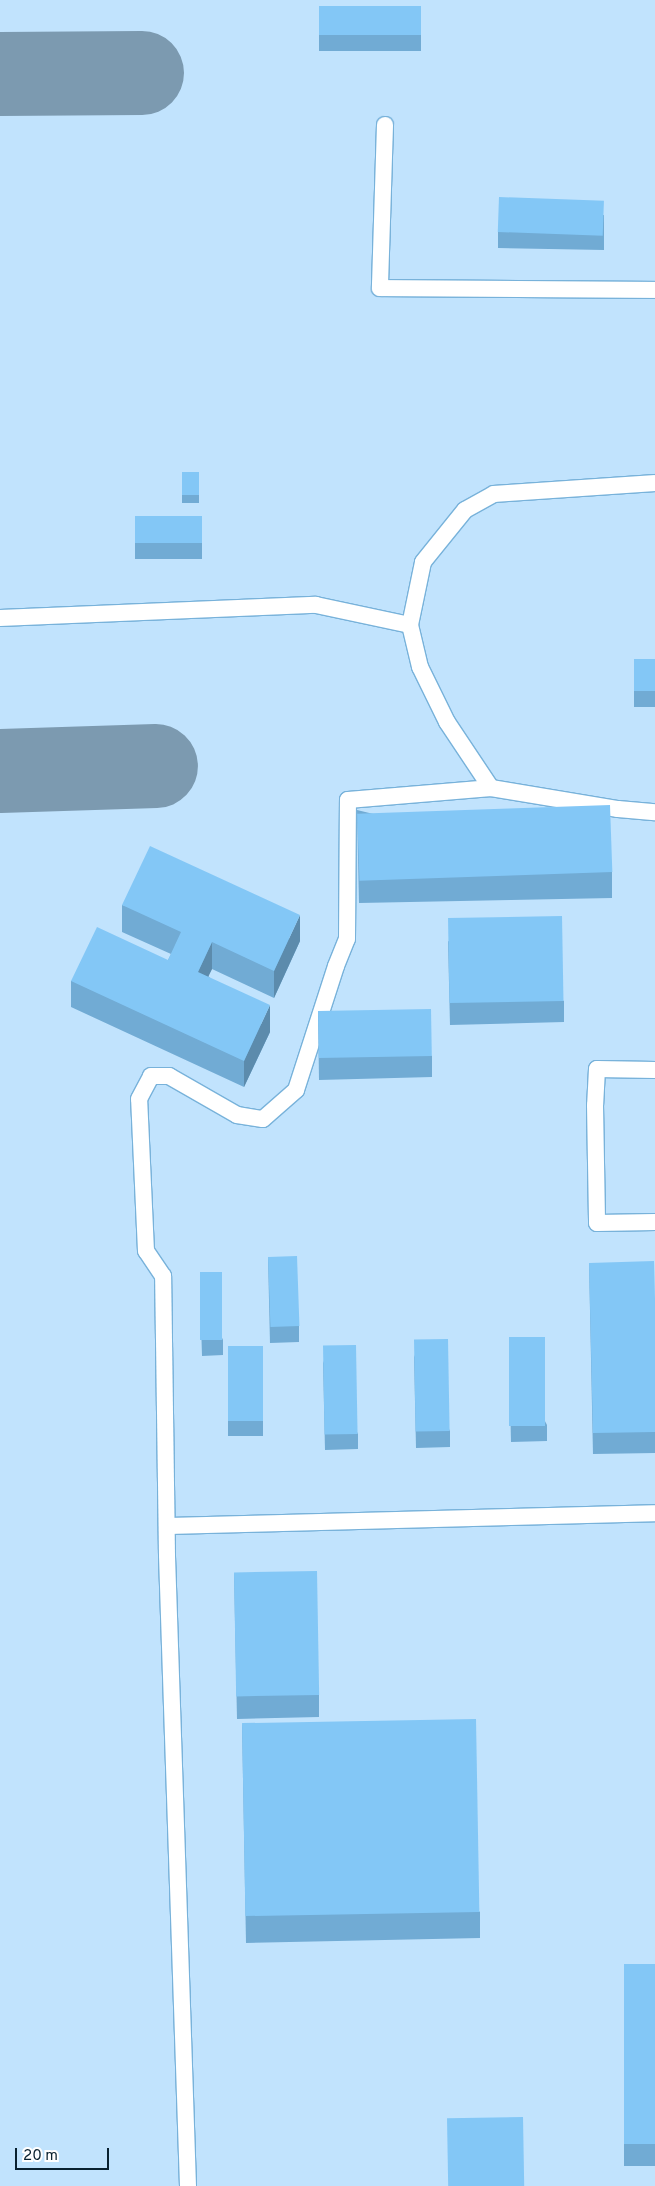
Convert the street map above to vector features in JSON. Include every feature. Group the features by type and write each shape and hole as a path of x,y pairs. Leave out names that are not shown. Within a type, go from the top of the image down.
{"lane":[{"path":"385,125 380,288 655,290"},
{"path":"491,788 447,722 420,667 410,625 422,562 464,510 494,494 655,483"},
{"path":"0,618 316,604 410,625"},
{"path":"188,2186 167,1526 163,1276 146,1251 139,1099 151,1076 169,1076 237,1115 264,1119 296,1090 336,966 347,939 348,800 491,788 618,809 655,812"},
{"path":"655,1070 597,1069 595,1105 597,1223 655,1222"},
{"path":"167,1526 655,1513"}],"building":[{"path":"319,6 421,6 421,35 319,35"},
{"path":"499,197 604,201 603,236 498,232"},
{"path":"182,472 199,472 199,495 182,495"},
{"path":"135,516 202,516 202,543 135,543"},
{"path":"634,659 655,659 655,691 634,691"},
{"path":"610,805 612,872 359,881 357,814"},
{"path":"150,846 300,915 274,971 212,942 198,972 270,1005 244,1061 71,981 97,927 168,960 181,932 122,905"},
{"path":"562,916 563,1001 450,1003 448,918"},
{"path":"431,1009 432,1056 319,1058 318,1011"},
{"path":"297,1256 299,1326 270,1327 268,1257"},
{"path":"654,1261 655,1432 593,1433 589,1263"},
{"path":"200,1272 222,1272 222,1340 200,1340"},
{"path":"509,1337 545,1337 545,1426 509,1426"},
{"path":"448,1339 450,1431 416,1432 414,1340"},
{"path":"356,1345 358,1434 325,1435 323,1346"},
{"path":"228,1346 263,1346 263,1421 228,1421"},
{"path":"317,1571 319,1695 236,1696 234,1572"},
{"path":"476,1719 479,1912 245,1916 242,1723"},
{"path":"624,1964 655,1964 655,2144 624,2144"},
{"path":"523,2117 524,2186 448,2186 447,2118"}],"taxiway":[{"path":"0,74 142,73"},
{"path":"0,771 156,766"}]}
